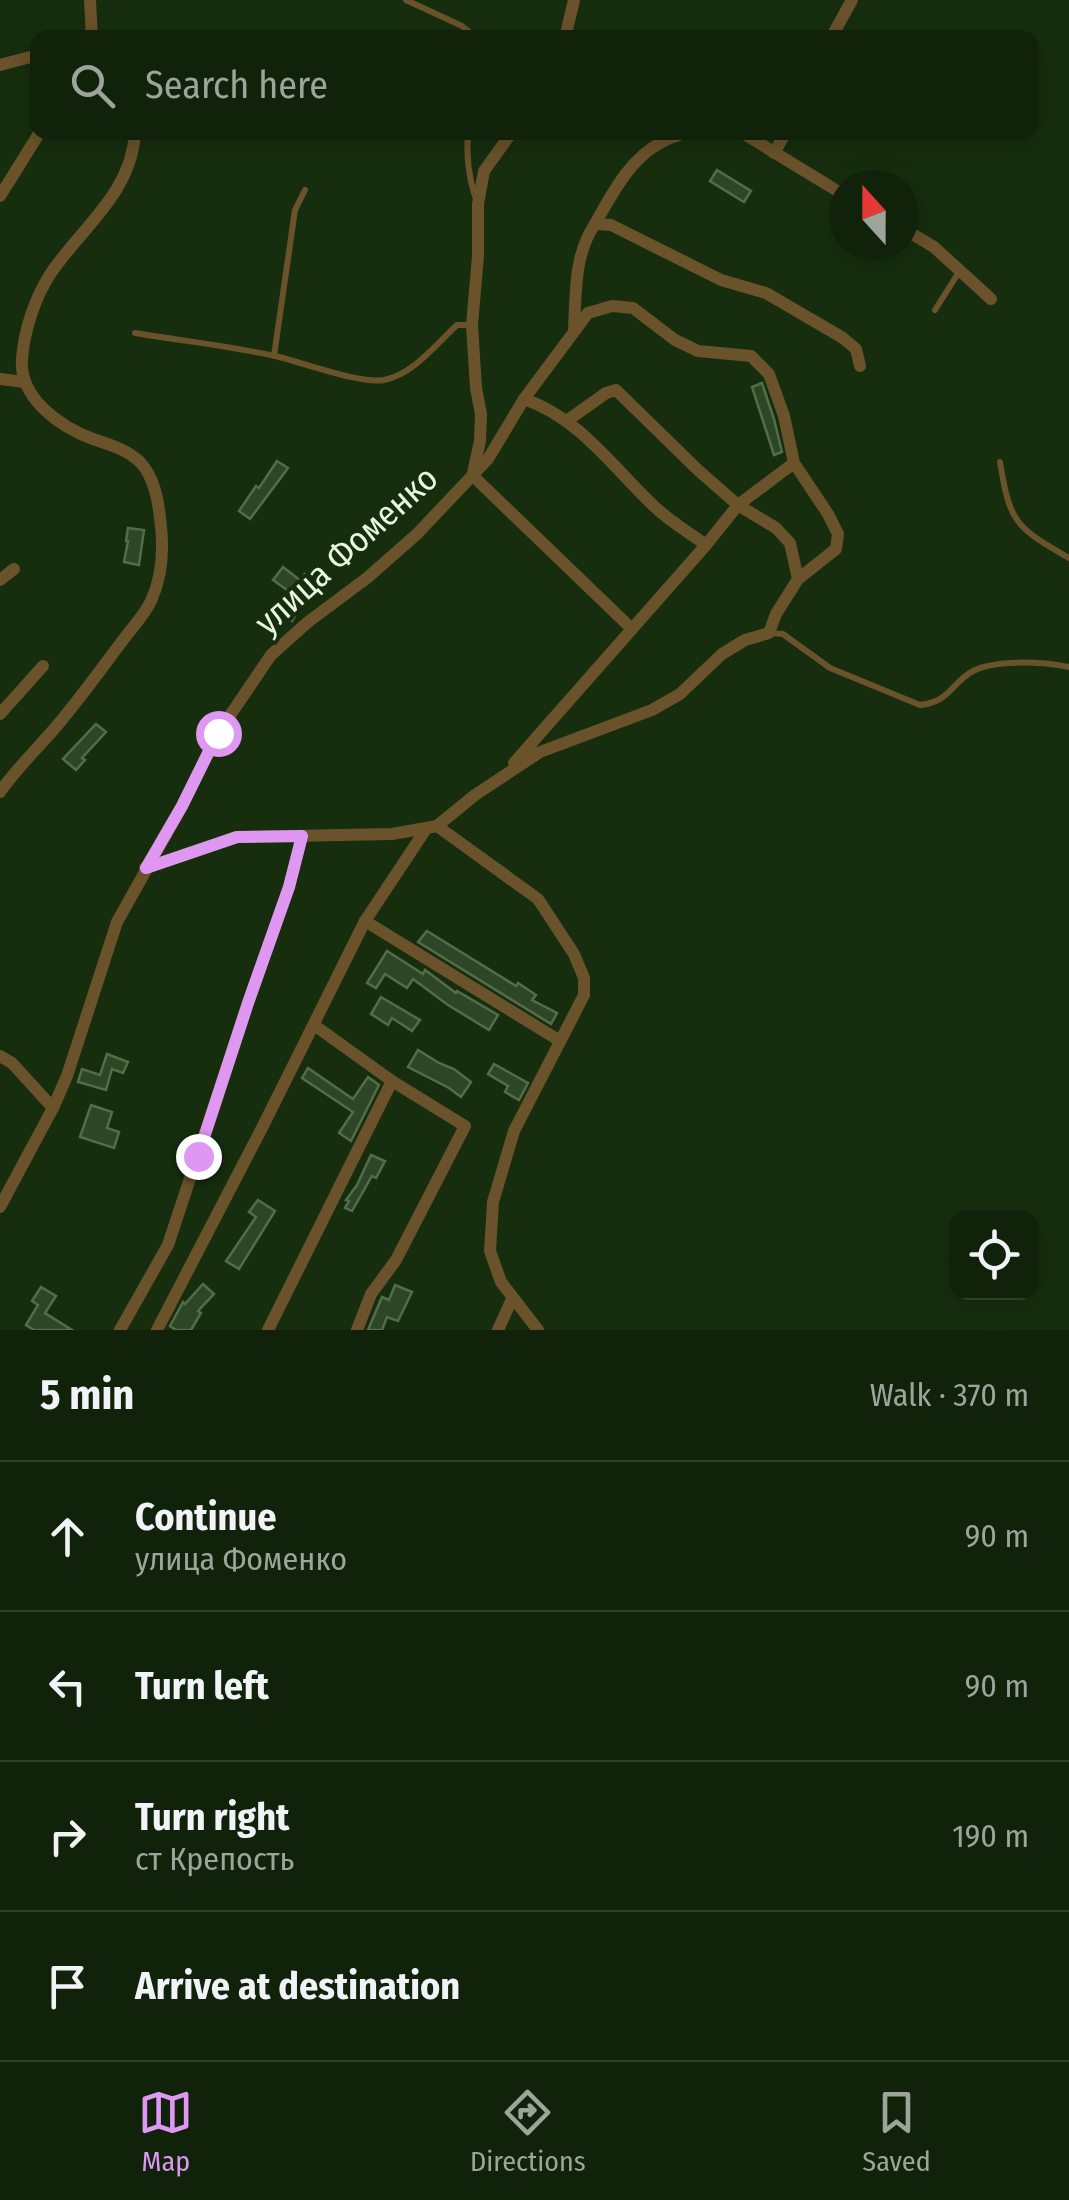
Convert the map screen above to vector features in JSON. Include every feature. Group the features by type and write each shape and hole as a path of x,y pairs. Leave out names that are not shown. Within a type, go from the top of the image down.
{"street":[{"path":"90,0 92,30"},
{"path":"567,30 574,0"},
{"path":"835,30 852,0"},
{"path":"0,65 30,57"},
{"path":"0,196 35,140"},
{"path":"0,792 55,728 150,604 160,575 162,543 155,488 142,464 120,448 66,428 36,400 24,382 21,363 35,304 44,284 113,198 134,140"},
{"path":"506,140 484,171 478,204 472,325 481,414 473,476 632,629"},
{"path":"574,329 578,261 586,237 621,180 641,157 667,140"},
{"path":"754,140 829,186"},
{"path":"774,153 781,140"},
{"path":"595,224 611,225 721,280 766,292 856,349 860,366"},
{"path":"919,238 991,300"},
{"path":"156,1330 365,921 432,827 540,752 652,710 680,694 722,654 745,640 769,633 798,578 836,549 838,534 794,462 784,416 768,374 751,356 698,350 675,340 633,308 612,306 588,313 574,329"},
{"name":"улица Фоменко","path":"0,1207 67,1076 117,922 218,733 271,655 417,534 488,459 524,399 574,329"},
{"path":"0,379 24,382"},
{"path":"568,420 606,392 616,390 698,471 738,504 776,528 790,544 798,578"},
{"path":"524,399 568,420 658,510 706,546"},
{"path":"502,776 706,546 738,504 794,462"},
{"path":"0,580 14,569"},
{"path":"0,714 43,666"},
{"path":"146,868 237,837 392,834 432,827 538,899 574,954 584,978 584,995 514,1131 493,1202 490,1251 501,1282 538,1330"},
{"path":"120,1330 168,1245 289,887 302,836"},
{"path":"365,921 560,1042"},
{"path":"314,1025 465,1126 396,1260 371,1294 356,1330"},
{"path":"0,1056 12,1063 53,1108"},
{"path":"268,1330 392,1080"},
{"path":"498,1330 512,1299"}],"lane":[{"path":"406,0 467,30"},
{"path":"467,140 470,182 478,204"},
{"path":"274,356 295,210 304,190"},
{"path":"935,310 960,271"},
{"path":"135,332 382,380 422,359 457,325 472,325"},
{"path":"1000,462 1006,498 1016,520 1034,538 1069,558"},
{"path":"769,633 782,634 830,668 920,706 935,704 973,671 1005,664 1069,666"}],"building":[{"path":"717,170 751,191 744,202 710,181"},
{"path":"762,383 782,452 774,455 752,387"},
{"path":"277,461 288,468 250,519 239,511"},
{"path":"128,528 144,530 139,565 124,562"},
{"path":"283,567 301,581 305,573 303,602 292,621 283,616 294,595 273,580"},
{"path":"96,724 106,732 76,770 63,759"},
{"path":"427,931 536,995 532,1000 557,1013 551,1024 418,942"},
{"path":"387,951 498,1015 489,1030 413,979 407,988 385,974 376,988 367,983"},
{"path":"381,997 420,1020 412,1031 392,1018 388,1025 371,1014"},
{"path":"418,1050 471,1082 461,1097 408,1067"},
{"path":"107,1054 128,1062 123,1073 112,1069 106,1090 78,1082 82,1069 100,1075"},
{"path":"494,1064 528,1083 519,1100 505,1092 508,1086 488,1074"},
{"path":"308,1068 353,1099 368,1077 379,1085 351,1141 339,1133 353,1112 302,1078"},
{"path":"91,1105 112,1112 107,1128 119,1132 114,1148 80,1137"},
{"path":"371,1155 385,1161 352,1211 345,1208 349,1201 346,1200"},
{"path":"258,1200 275,1211 239,1269 226,1261 256,1217 249,1212"},
{"path":"203,1284 214,1294 198,1311 201,1313 191,1330 170,1326 183,1302"},
{"path":"395,1285 412,1292 398,1321 387,1317 382,1330 368,1330 382,1297 389,1300"},
{"path":"41,1287 56,1296 45,1313 72,1330 34,1330 26,1325 38,1305 32,1301"}],"route":[{"path":"198,1156 289,887 302,836 237,837 146,868 218,733"}]}
